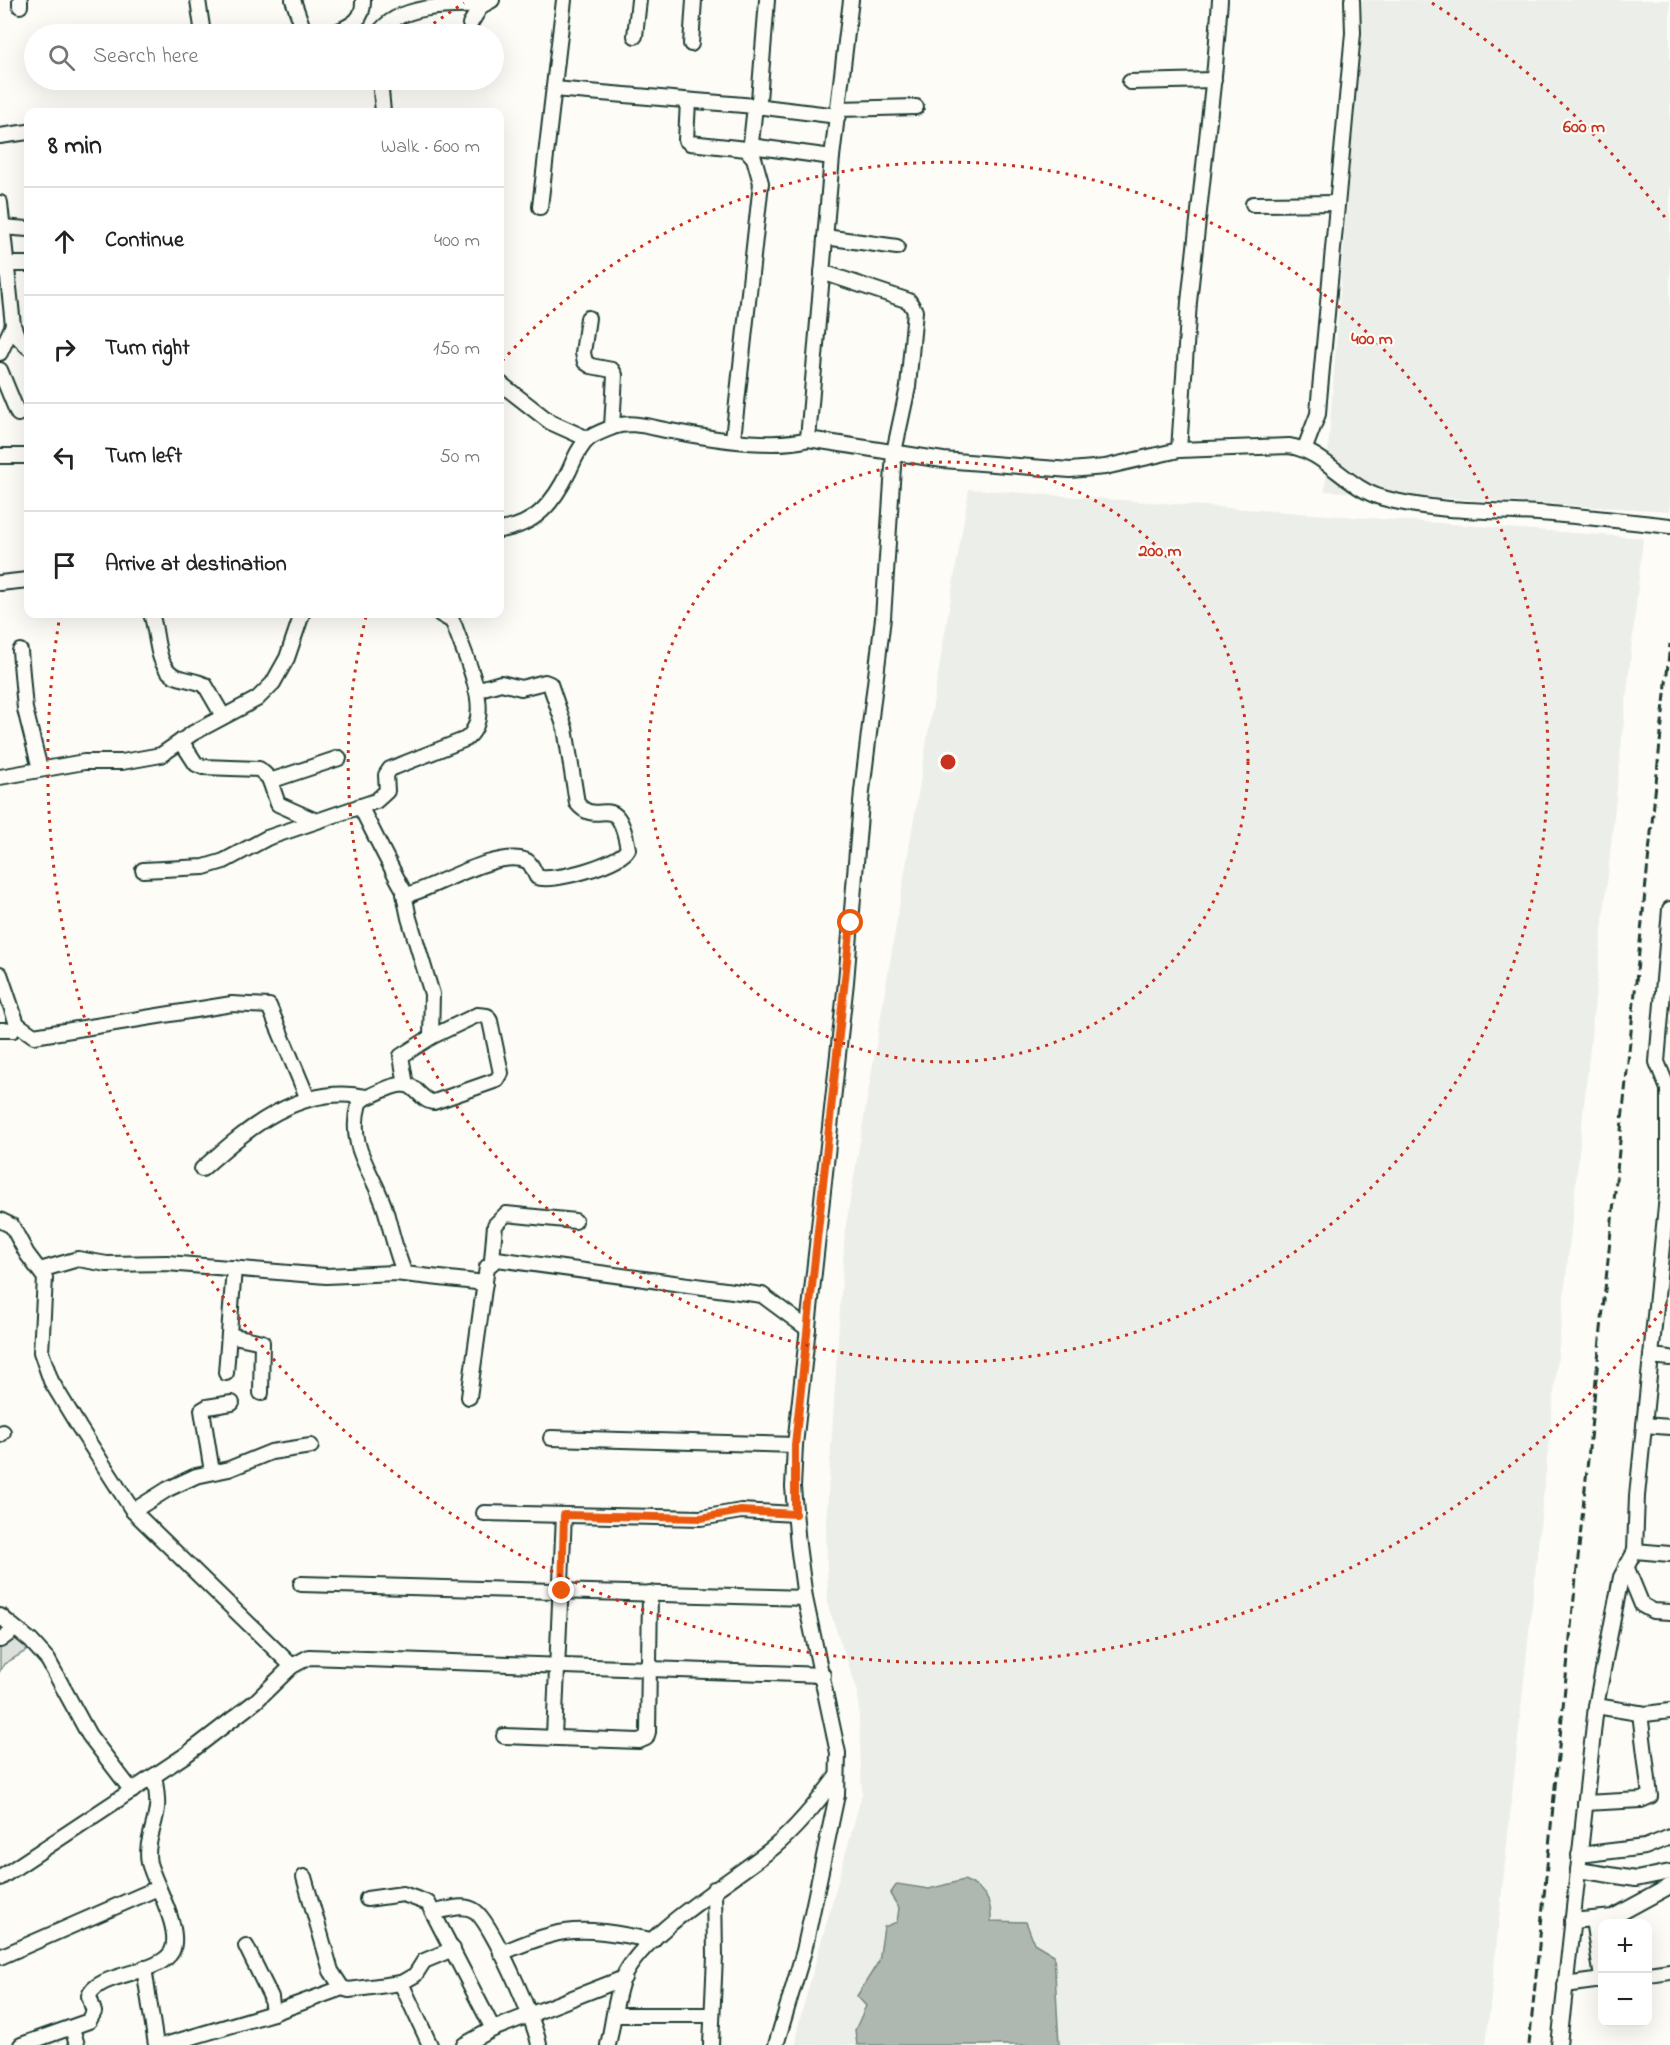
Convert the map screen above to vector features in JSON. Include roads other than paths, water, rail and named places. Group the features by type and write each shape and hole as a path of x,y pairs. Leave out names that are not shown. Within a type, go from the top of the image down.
{"street":[{"path":"198,0 202,24"},
{"path":"294,0 302,24"},
{"path":"352,24 362,14 363,0"},
{"path":"540,207 564,0"},
{"path":"635,36 639,0"},
{"path":"691,44 694,0"},
{"path":"733,439 762,195 760,174 750,149 755,106 759,100 767,0"},
{"path":"808,439 832,157 851,0"},
{"path":"1179,450 1189,302 1214,80 1220,0"},
{"path":"1305,448 1316,421 1319,400 1353,33 1352,0"},
{"path":"470,24 486,3"},
{"path":"386,24 388,21 423,10 486,3"},
{"path":"362,14 370,24"},
{"path":"1130,82 1214,80"},
{"path":"554,89 838,113 916,107"},
{"path":"381,90 383,108"},
{"path":"688,101 685,138 687,142 832,157"},
{"path":"0,136 24,133"},
{"path":"0,203 13,325 17,336 24,343"},
{"path":"1253,204 1336,203"},
{"path":"2,227 24,229"},
{"path":"825,237 897,248"},
{"path":"6,264 24,264"},
{"path":"776,2045 812,1916 837,1795 838,1753 806,1598 795,1514 795,1445 846,982 862,791 883,618 894,452 908,387 914,305 909,301 822,272"},
{"path":"588,318 583,353 585,362 591,366 612,370 615,375 612,427"},
{"path":"0,353 13,325"},
{"path":"0,370 18,414"},
{"path":"504,386 550,422 588,439"},
{"path":"504,530 539,515 557,495 588,439 612,427 630,423 674,432 733,439 788,443 808,439 943,460 1070,471 1105,467 1179,450 1289,446 1305,448 1362,491 1385,499 1462,510 1539,514 1670,526"},
{"path":"0,456 24,456"},
{"path":"0,583 24,580"},
{"path":"152,618 162,660 168,670 172,674 205,685 224,716"},
{"path":"0,777 40,769 155,757 257,699 273,683 287,658 301,618"},
{"path":"143,870 204,867 224,861 267,838 360,806 384,795 387,791 386,775 390,769 473,734 478,727 480,711 476,690 455,627 452,621 447,618"},
{"path":"20,651 25,709 40,769"},
{"path":"404,894 411,894 491,862 524,861 530,864 537,877 546,879 597,867 620,859 627,852 622,821 618,816 613,813 589,811 577,803 564,728 550,684 545,682 520,688 506,682 476,690"},
{"path":"181,741 196,764 203,767 254,767 266,774 278,804 316,821"},
{"path":"270,781 339,758"},
{"path":"360,806 404,894 432,994 431,1037"},
{"path":"1559,2045 1596,1706 1621,1576 1635,1551 1644,1425 1666,1245 1668,1089 1666,1079 1657,1062 1666,1010 1670,909"},
{"path":"0,974 17,1024 34,1035 232,1004 269,1006 308,1098"},
{"path":"477,1015 487,1016 500,1067 499,1077 497,1080 431,1102 406,1084 401,1056 431,1037 477,1015"},
{"path":"0,1030 13,1030 17,1024"},
{"path":"405,1274 394,1248 384,1205 357,1146 357,1110 359,1103 367,1097 406,1084"},
{"path":"202,1169 254,1125 308,1098 341,1094 367,1097"},
{"path":"469,1397 487,1267 492,1260 495,1225 506,1214 575,1221"},
{"path":"0,1221 12,1226 30,1260 44,1274 46,1284 40,1340 45,1366 79,1427 134,1511 292,1666"},
{"path":"40,1270 78,1259 107,1264 167,1263 326,1276 405,1274 485,1283"},
{"path":"492,1260 514,1260 762,1295 808,1329"},
{"path":"226,1373 234,1268"},
{"path":"229,1335 262,1342 261,1393"},
{"path":"1651,1356 1670,1358"},
{"path":"212,1472 201,1410 232,1403"},
{"path":"1644,1425 1670,1427"},
{"path":"551,1438 795,1445"},
{"path":"134,1511 177,1484 212,1472 229,1469 271,1452 311,1446"},
{"path":"484,1513 701,1518 741,1511 795,1514"},
{"path":"554,1736 564,1515"},
{"path":"1635,1551 1670,1554"},
{"path":"1626,1566 1642,1605 1653,1611 1670,1612"},
{"path":"302,1584 806,1598"},
{"path":"504,1736 554,1736 639,1741 646,1738 648,1732 650,1593"},
{"path":"0,1616 48,1660 89,1735 132,1791"},
{"path":"0,1640 15,1629"},
{"path":"0,1878 154,1776 256,1701 292,1666 309,1657 823,1675"},
{"path":"1596,1706 1640,1713 1659,1714 1670,1711"},
{"path":"1585,1803 1641,1800 1650,1796 1640,1713"},
{"path":"21,2045 72,2028 93,2017 89,1996 95,1987 167,1957 174,1939 148,1850 156,1810 154,1776"},
{"path":"608,2045 624,1978 653,1940 714,1889 787,1834 808,1814 837,1776"},
{"path":"1579,1855 1645,1847 1670,1837"},
{"path":"1578,1870 1635,1879 1670,1872"},
{"path":"304,1877 331,1971 342,1988"},
{"path":"1572,1921 1614,1917 1670,1886"},
{"path":"0,1957 158,1888"},
{"path":"711,2045 715,1956 714,1889"},
{"path":"367,1899 403,1894 412,1895 428,1903 493,2029"},
{"path":"434,1912 464,1907 476,1912 501,1953 530,2014 539,2045"},
{"path":"1593,1920 1601,1973"},
{"path":"501,1953 548,1936 573,1931 601,1931 653,1940"},
{"path":"246,1946 271,1997 273,2013"},
{"path":"165,2045 273,2013 342,1988 349,1990 401,1983 415,1975 424,1961 453,1949"},
{"path":"144,1968 156,2045"},
{"path":"1652,1973 1670,1971"},
{"path":"464,2045 493,2029 624,1978"},
{"path":"1565,1985 1598,1980"},
{"path":"401,1983 430,2045"},
{"path":"615,2015 712,2015"},
{"path":"72,2028 77,2045"}],"railway":[{"path":"1529,2045 1670,644"}]}
